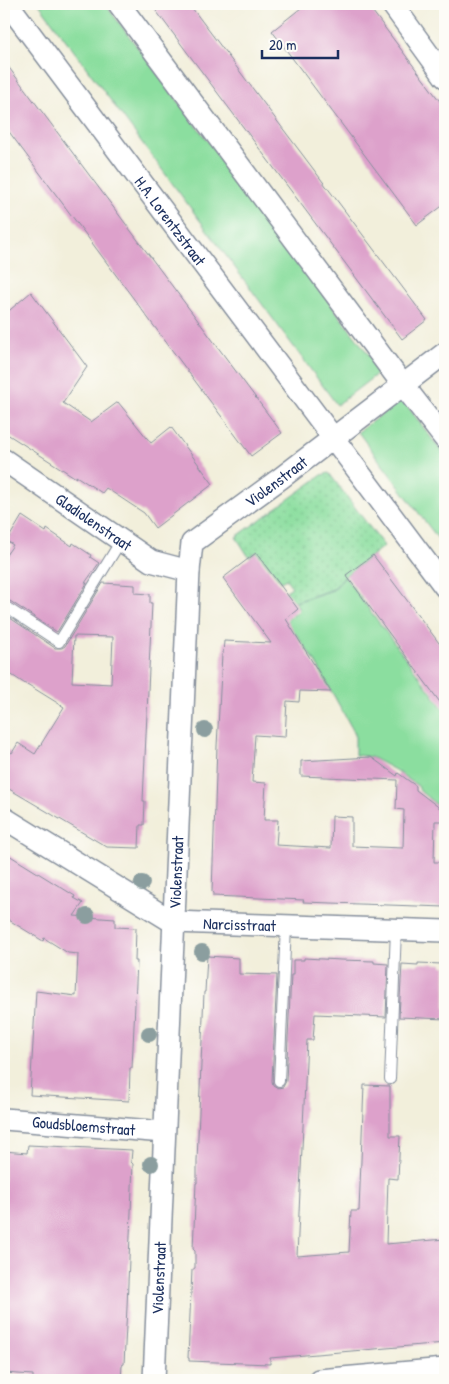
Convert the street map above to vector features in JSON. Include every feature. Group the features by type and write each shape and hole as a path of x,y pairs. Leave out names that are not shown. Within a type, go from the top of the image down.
{"street":[{"name":"H.A. Lorentzstraat","path":"8,4 445,587"},
{"path":"119,4 445,439"},
{"path":"392,4 445,77"},
{"path":"334,438 445,353"},
{"name":"Violenstraat","path":"154,1380 188,571 192,543 334,438"},
{"name":"Gladiolenstraat","path":"4,460 122,539 151,561 188,571"},
{"name":"Narcisstraat","path":"4,818 173,922 445,931"},
{"name":"Goudsbloemstraat","path":"4,1119 164,1132"},
{"path":"319,1380 445,1369"}],"lane":[{"path":"6,608 59,642 122,539"},
{"path":"279,1081 286,926"},
{"path":"390,1079 396,930"}],"green space":[{"path":"39,4 105,4 381,371 337,405"},
{"path":"402,399 445,456 445,548 358,432"},
{"path":"329,473 384,546 345,576 333,589 295,602 286,591 292,587 286,579 281,582 257,552 249,557 236,537 322,475"},
{"path":"345,577 445,711 445,812 420,791 418,786 395,770 371,757 355,755 355,734 316,663 296,634 270,633 299,611 296,602 333,590"}],"building":[{"path":"151,4 189,4 427,320 402,339"},
{"path":"306,4 367,4 445,108 445,204 417,225 272,31"},
{"path":"4,61 282,433 251,456 4,125"},
{"path":"31,292 87,367 63,403 91,422 118,402 151,443 171,427 213,484 155,528 144,513 106,488 102,493 4,432 4,315"},
{"path":"22,516 46,532 47,529 72,546 73,543 99,563 85,583 87,583 57,632 10,601 4,601 4,558 13,545 7,541"},
{"path":"256,553 298,609 286,619 331,692 300,691 299,702 287,701 285,737 255,735 252,782 266,783 264,820 278,820 276,845 331,848 332,816 352,817 352,846 403,848 404,810 396,809 397,780 301,776 301,761 371,757 397,776 398,773 416,786 416,790 445,812 445,821 435,821 434,862 445,862 445,907 303,902 304,900 213,896 217,746 224,641 271,643 223,578"},
{"path":"373,555 445,651 445,709 346,575"},
{"path":"103,583 135,585 135,593 150,594 150,603 152,603 143,801 145,801 144,825 140,825 139,848 107,847 4,786 4,748 12,753 18,743 35,754 64,707 4,670 4,614 55,648 65,646","holes":["74,636 113,637 111,684 72,682"]},
{"path":"4,852 75,896 74,898 83,903 74,916 115,919 115,927 136,928 135,961 137,961 129,1101 30,1095 36,991 76,996 78,954 68,953 44,938 43,941 4,917"},
{"path":"207,956 239,958 239,974 277,975 272,1081 273,1085 278,1088 283,1087 286,1081 293,960 304,960 304,958 374,961 374,963 388,964 386,1017 315,1014 313,1040 307,1040 297,1256 349,1252 351,1211 359,1211 364,1085 390,1086 390,1136 400,1136 398,1179 388,1178 386,1244 445,1239 445,1343 270,1358 270,1364 189,1361 192,1270 195,1268 195,1251 193,1249"},
{"path":"418,963 442,964 442,966 445,966 445,1019 399,1017 402,964 418,965"},
{"path":"28,1145 132,1150 127,1307 124,1364 122,1365 121,1380 33,1380 33,1375 4,1373 8,1289 4,1289 4,1151 27,1153"}]}
